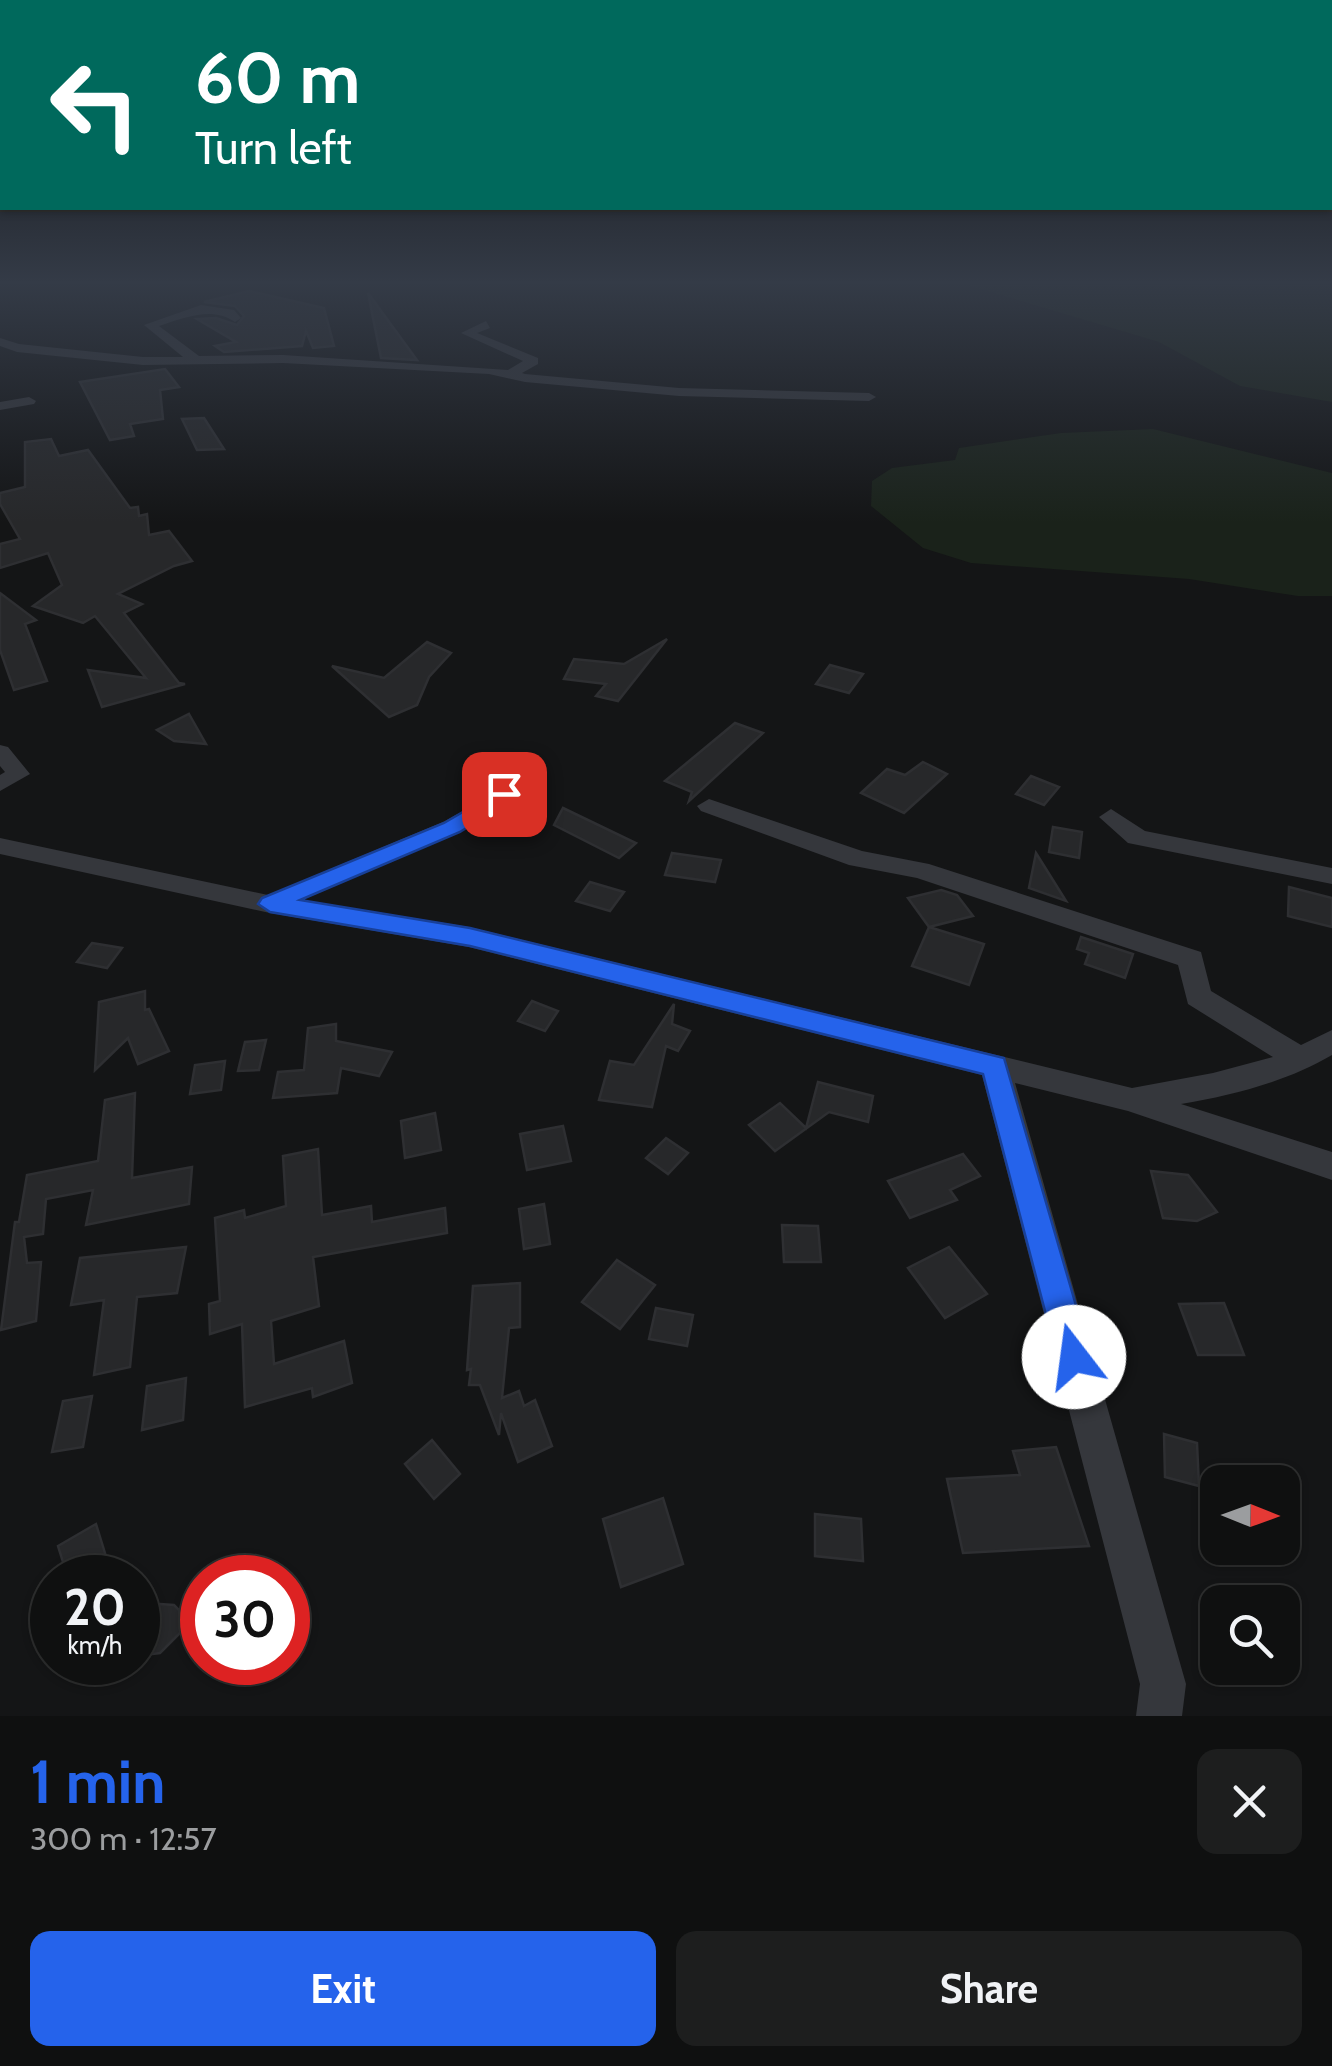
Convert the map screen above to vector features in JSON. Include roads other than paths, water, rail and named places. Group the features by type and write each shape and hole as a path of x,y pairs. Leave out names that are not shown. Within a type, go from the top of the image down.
{"street":[{"path":"232,363 488,370 679,392 869,397"},
{"path":"510,375 528,363"},
{"path":"0,406 30,402"},
{"path":"0,752 19,774 0,784"},
{"path":"270,904 452,828 504,794"},
{"path":"709,806 858,860 920,870 1191,960 1198,997 1302,1060"},
{"path":"1111,817 1137,837 1332,876"},
{"path":"0,846 270,904 470,937 1128,1099 1332,1166"},
{"path":"1128,1099 1182,1092 1302,1060 1332,1041"},
{"path":"995,1066 1164,1684 1159,1716"}]}
